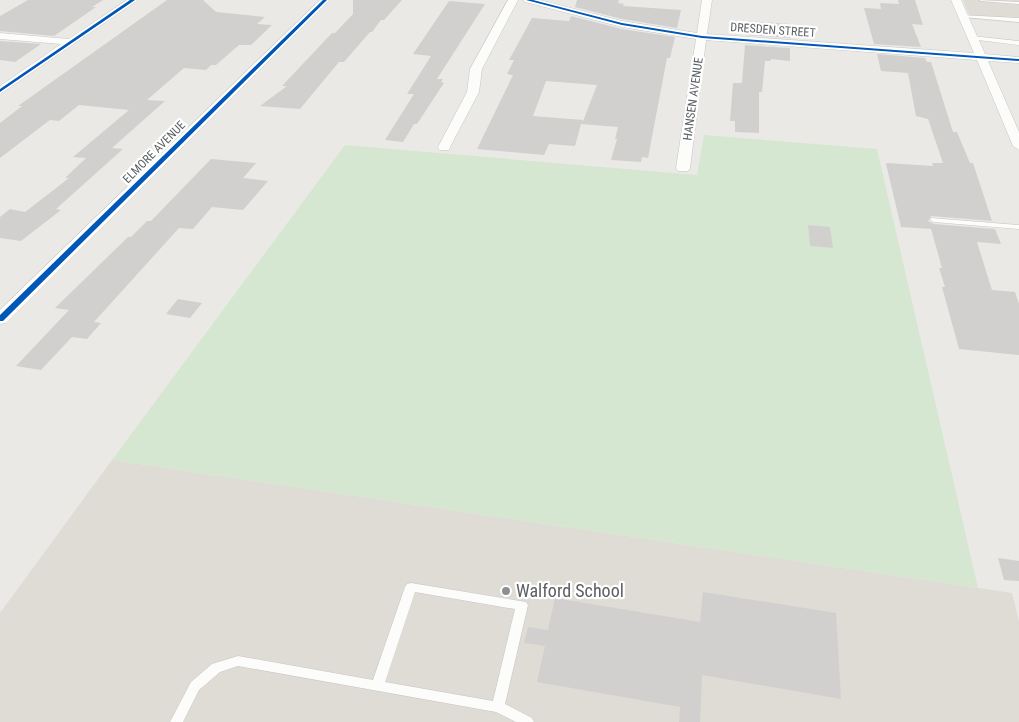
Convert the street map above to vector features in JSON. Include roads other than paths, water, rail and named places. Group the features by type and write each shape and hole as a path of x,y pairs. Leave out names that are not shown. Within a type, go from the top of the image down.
{"street":[{"path":"0,91 133,0"},
{"name":"ELMORE AVENUE","path":"0,319 324,0"},
{"path":"444,147 474,92 476,69 513,0"},
{"name":"DRESDEN STREET","path":"528,0 622,24 702,37 1019,60"},
{"name":"HANSEN AVENUE","path":"683,168 707,0"},
{"path":"956,0 1019,146"},
{"path":"0,36 72,42"}],"lane":[{"path":"982,0 1019,3"},
{"path":"963,16 1019,20"},
{"path":"972,38 1019,42"},
{"path":"934,220 1019,227"},
{"path":"377,686 411,587 522,605 498,707"},
{"path":"176,722 195,686 216,668 238,661 498,707 528,722"}],"place":[{"name":"Walford School","path":"506,591"}]}
